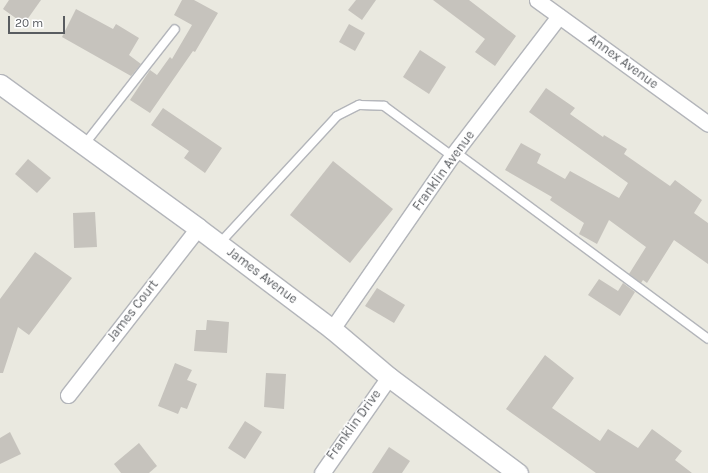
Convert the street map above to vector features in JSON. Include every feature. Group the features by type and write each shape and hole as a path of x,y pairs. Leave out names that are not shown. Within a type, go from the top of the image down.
{"street":[{"name":"Annex Avenue","path":"538,0 708,124"},
{"name":"Franklin Avenue","path":"332,328 455,154 559,16"},
{"name":"James Avenue","path":"0,84 220,244 332,328 389,377 518,473"},
{"name":"James Court","path":"68,395 198,228"},
{"name":"Franklin Drive","path":"322,473 389,377"}],"lane":[{"path":"84,145 175,29"},
{"path":"220,244 337,116 359,105 384,106 455,154 708,339"}],"building":[{"path":"9,0 41,0 24,24 3,9"},
{"path":"182,0 194,0 218,13 195,52 193,51 150,113 130,100 150,70 157,75 170,57 172,59 192,25 174,15"},
{"path":"356,0 376,0 362,20 348,10"},
{"path":"433,0 469,0 516,36 495,66 475,52 485,39"},
{"path":"76,9 113,29 116,24 139,38 129,55 141,64 131,76 62,37"},
{"path":"349,24 365,33 355,51 339,42"},
{"path":"420,50 446,67 429,94 403,77"},
{"path":"546,88 575,108 570,114 603,137 604,135 627,149 624,154 670,186 675,180 702,200 694,213 708,223 708,264 674,240 647,283 643,280 641,283 629,274 646,247 609,220 597,244 579,234 584,223 550,200 552,197 505,170 521,143 541,154 537,163 565,179 570,171 619,198 628,183 529,112"},
{"path":"163,108 222,148 205,173 184,158 189,151 151,125"},
{"path":"28,159 51,178 37,193 15,174"},
{"path":"333,161 393,209 350,263 290,215"},
{"path":"95,212 97,247 74,248 73,213"},
{"path":"35,252 72,278 29,335 18,327 3,373 0,373 0,299"},
{"path":"599,279 618,291 623,283 635,292 620,316 588,295"},
{"path":"377,288 405,305 394,323 365,306"},
{"path":"207,320 229,322 227,353 194,351 196,330 206,330"},
{"path":"545,355 574,378 552,408 600,441 608,429 638,448 652,429 682,451 675,460 692,473 596,473 506,409"},
{"path":"175,363 192,370 187,380 197,384 187,409 181,407 178,414 158,406"},
{"path":"266,373 286,374 284,409 264,407"},
{"path":"245,421 262,432 245,459 228,448"},
{"path":"10,432 21,454 0,464 0,438"},
{"path":"139,443 157,466 149,473 121,473 114,464"},
{"path":"389,447 410,461 402,473 372,473"}]}
